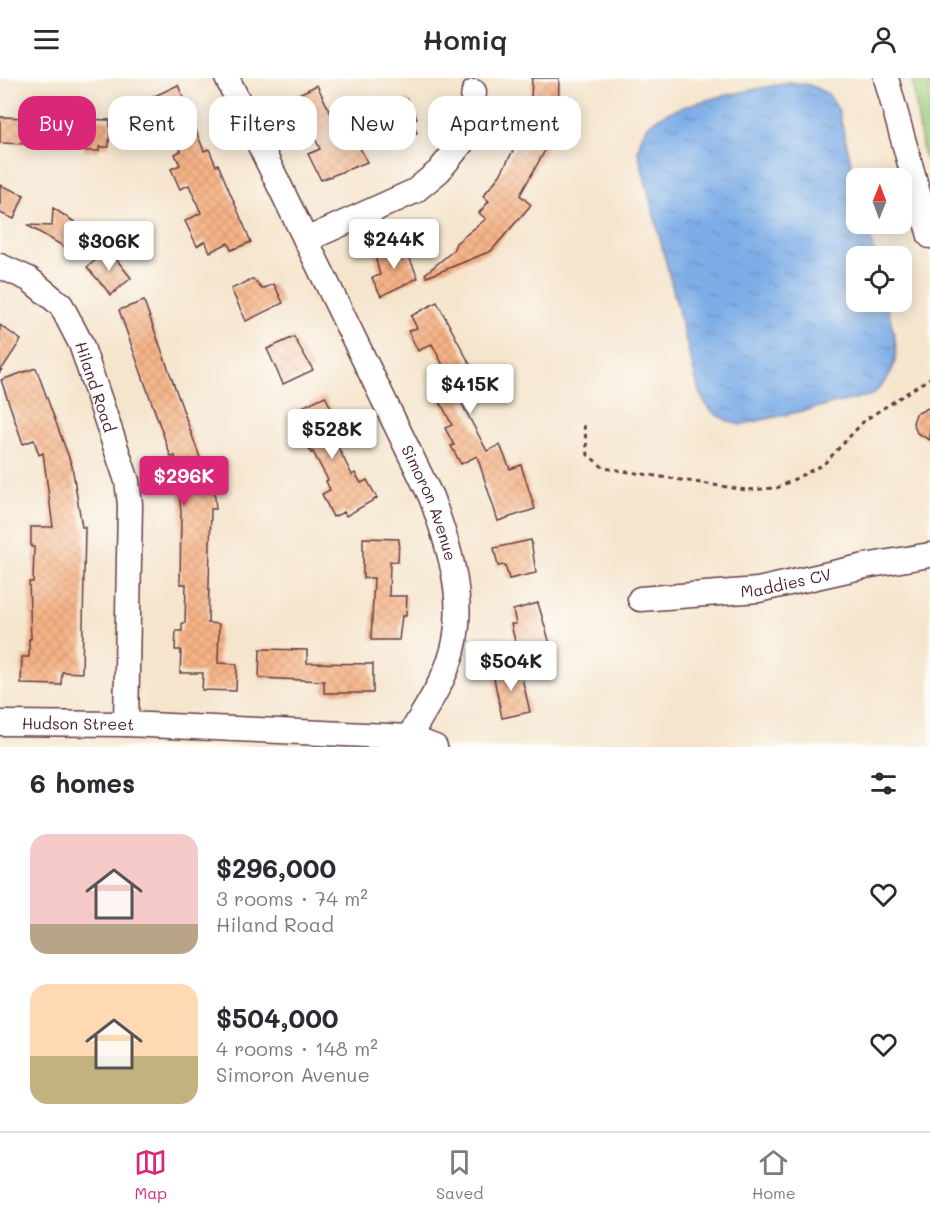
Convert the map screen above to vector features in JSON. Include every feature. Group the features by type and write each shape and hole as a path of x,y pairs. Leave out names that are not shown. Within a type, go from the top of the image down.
{"street":[{"name":"Simoron Avenue","path":"227,78 432,497 450,549 457,602 455,642 441,680 408,742"},
{"path":"886,78 930,236"},
{"path":"306,240 416,191 439,171 468,135 474,92"},
{"name":"Hiland Road","path":"0,267 29,279 62,305 81,344 127,481 130,504 126,724"},
{"name":"Maddies CV","path":"640,599 758,591 865,566 930,555"},
{"name":"Hudson Street","path":"0,723 126,724 408,742 435,747"}],"path":[{"path":"584,425 588,455 604,468 746,490 777,488 824,464 865,420 930,378"}],"green space":[{"path":"912,78 930,78 930,168 923,153"}],"water":[{"path":"789,82 810,85 828,94 838,109 852,168 846,168 846,234 870,234 872,246 846,246 846,312 889,312 896,352 890,373 872,395 740,425 715,414 706,405 699,392 638,152 645,129 662,116 696,103"}],"building":[{"path":"532,78 559,78 559,96 531,96"},
{"path":"178,85 182,96 155,96"},
{"path":"317,85 329,110 329,150 361,150 367,162 321,180 308,154 320,149 317,143 317,96 295,96"},
{"path":"0,117 18,118 18,144 0,143"},
{"path":"96,120 108,120 108,147 99,147 99,151 84,151 96,150"},
{"path":"197,133 204,151 209,149 216,166 218,164 251,242 231,250 228,243 210,252 205,241 197,246 185,221 201,213 189,185 180,189 171,169 180,165 175,154 181,151 197,150"},
{"path":"513,150 545,150 520,195 531,205 491,251 427,277 425,274 453,251 456,243 486,219 479,213 489,201 483,196 500,175"},
{"path":"0,185 24,195 14,219 0,213"},
{"path":"53,208 87,230 73,252 27,225 52,226"},
{"path":"403,243 418,278 381,296 372,278 380,275 375,256"},
{"path":"109,250 131,278 111,295 87,267"},
{"path":"253,279 262,289 274,284 283,303 246,321 231,289"},
{"path":"144,301 202,463 203,478 213,477 216,509 211,509 208,623 219,624 218,663 237,664 236,691 202,690 203,673 180,673 181,650 175,650 176,631 182,631 182,623 185,623 186,584 180,584 181,512 175,456 171,457 119,310"},
{"path":"437,302 484,391 461,402 487,451 500,445 510,469 521,465 535,509 498,521 477,456 461,464 451,446 454,445 445,428 452,425 435,392 445,387 443,382 450,379 432,344 418,351 408,331 417,328 411,316"},
{"path":"0,325 21,340 0,372"},
{"path":"294,337 313,370 283,384 267,349"},
{"path":"36,368 72,466 82,527 85,527 82,673 62,672 61,685 21,684 22,657 29,657 29,639 31,639 29,582 33,582 34,547 31,547 31,527 53,527 43,453 39,455 34,440 23,444 1,380"},
{"path":"325,396 334,414 326,419 352,475 355,473 361,483 367,480 377,498 346,516 344,512 333,517 322,494 330,490 326,481 328,480 313,452 311,453 292,412"},
{"path":"930,407 930,440 917,433 913,423 916,414"},
{"path":"363,538 399,539 398,562 390,561 389,596 407,596 406,616 402,616 399,640 371,640 374,578 363,578"},
{"path":"531,540 536,573 509,579 505,565 498,566 494,548"},
{"path":"538,603 553,654 520,663 511,624 516,624 513,610"},
{"path":"260,649 307,650 307,663 373,664 373,693 324,693 324,681 259,678"},
{"path":"519,665 530,712 502,718 493,673"}]}
